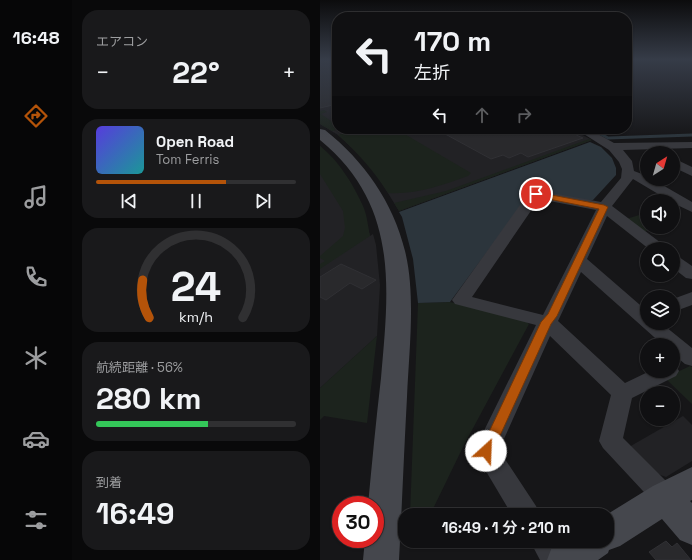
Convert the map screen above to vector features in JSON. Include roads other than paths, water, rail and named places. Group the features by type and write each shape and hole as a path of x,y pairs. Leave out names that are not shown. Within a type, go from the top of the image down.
{"street":[{"path":"320,133 358,168 368,184 385,219 395,252 398,287 398,324 381,560"},
{"path":"523,508 486,451 546,322 552,316 604,207 627,178 628,173 624,160 613,147 589,134"},
{"path":"642,146 692,145"},
{"path":"613,147 640,146"},
{"path":"680,166 692,172"},
{"path":"628,173 638,177 692,208"},
{"path":"622,393 546,322 461,300 536,194 604,207 650,242"},
{"path":"578,260 640,314"},
{"path":"680,265 691,272"},
{"path":"680,303 692,298"},
{"path":"658,330 692,360 680,366"},
{"path":"622,393 654,378"},
{"path":"622,393 611,441 679,490 692,528"},
{"path":"614,530 679,490"},
{"path":"548,548 556,560"},
{"path":"565,560 584,548"}],"waterway":[{"path":"601,134 608,138 692,135"}]}
